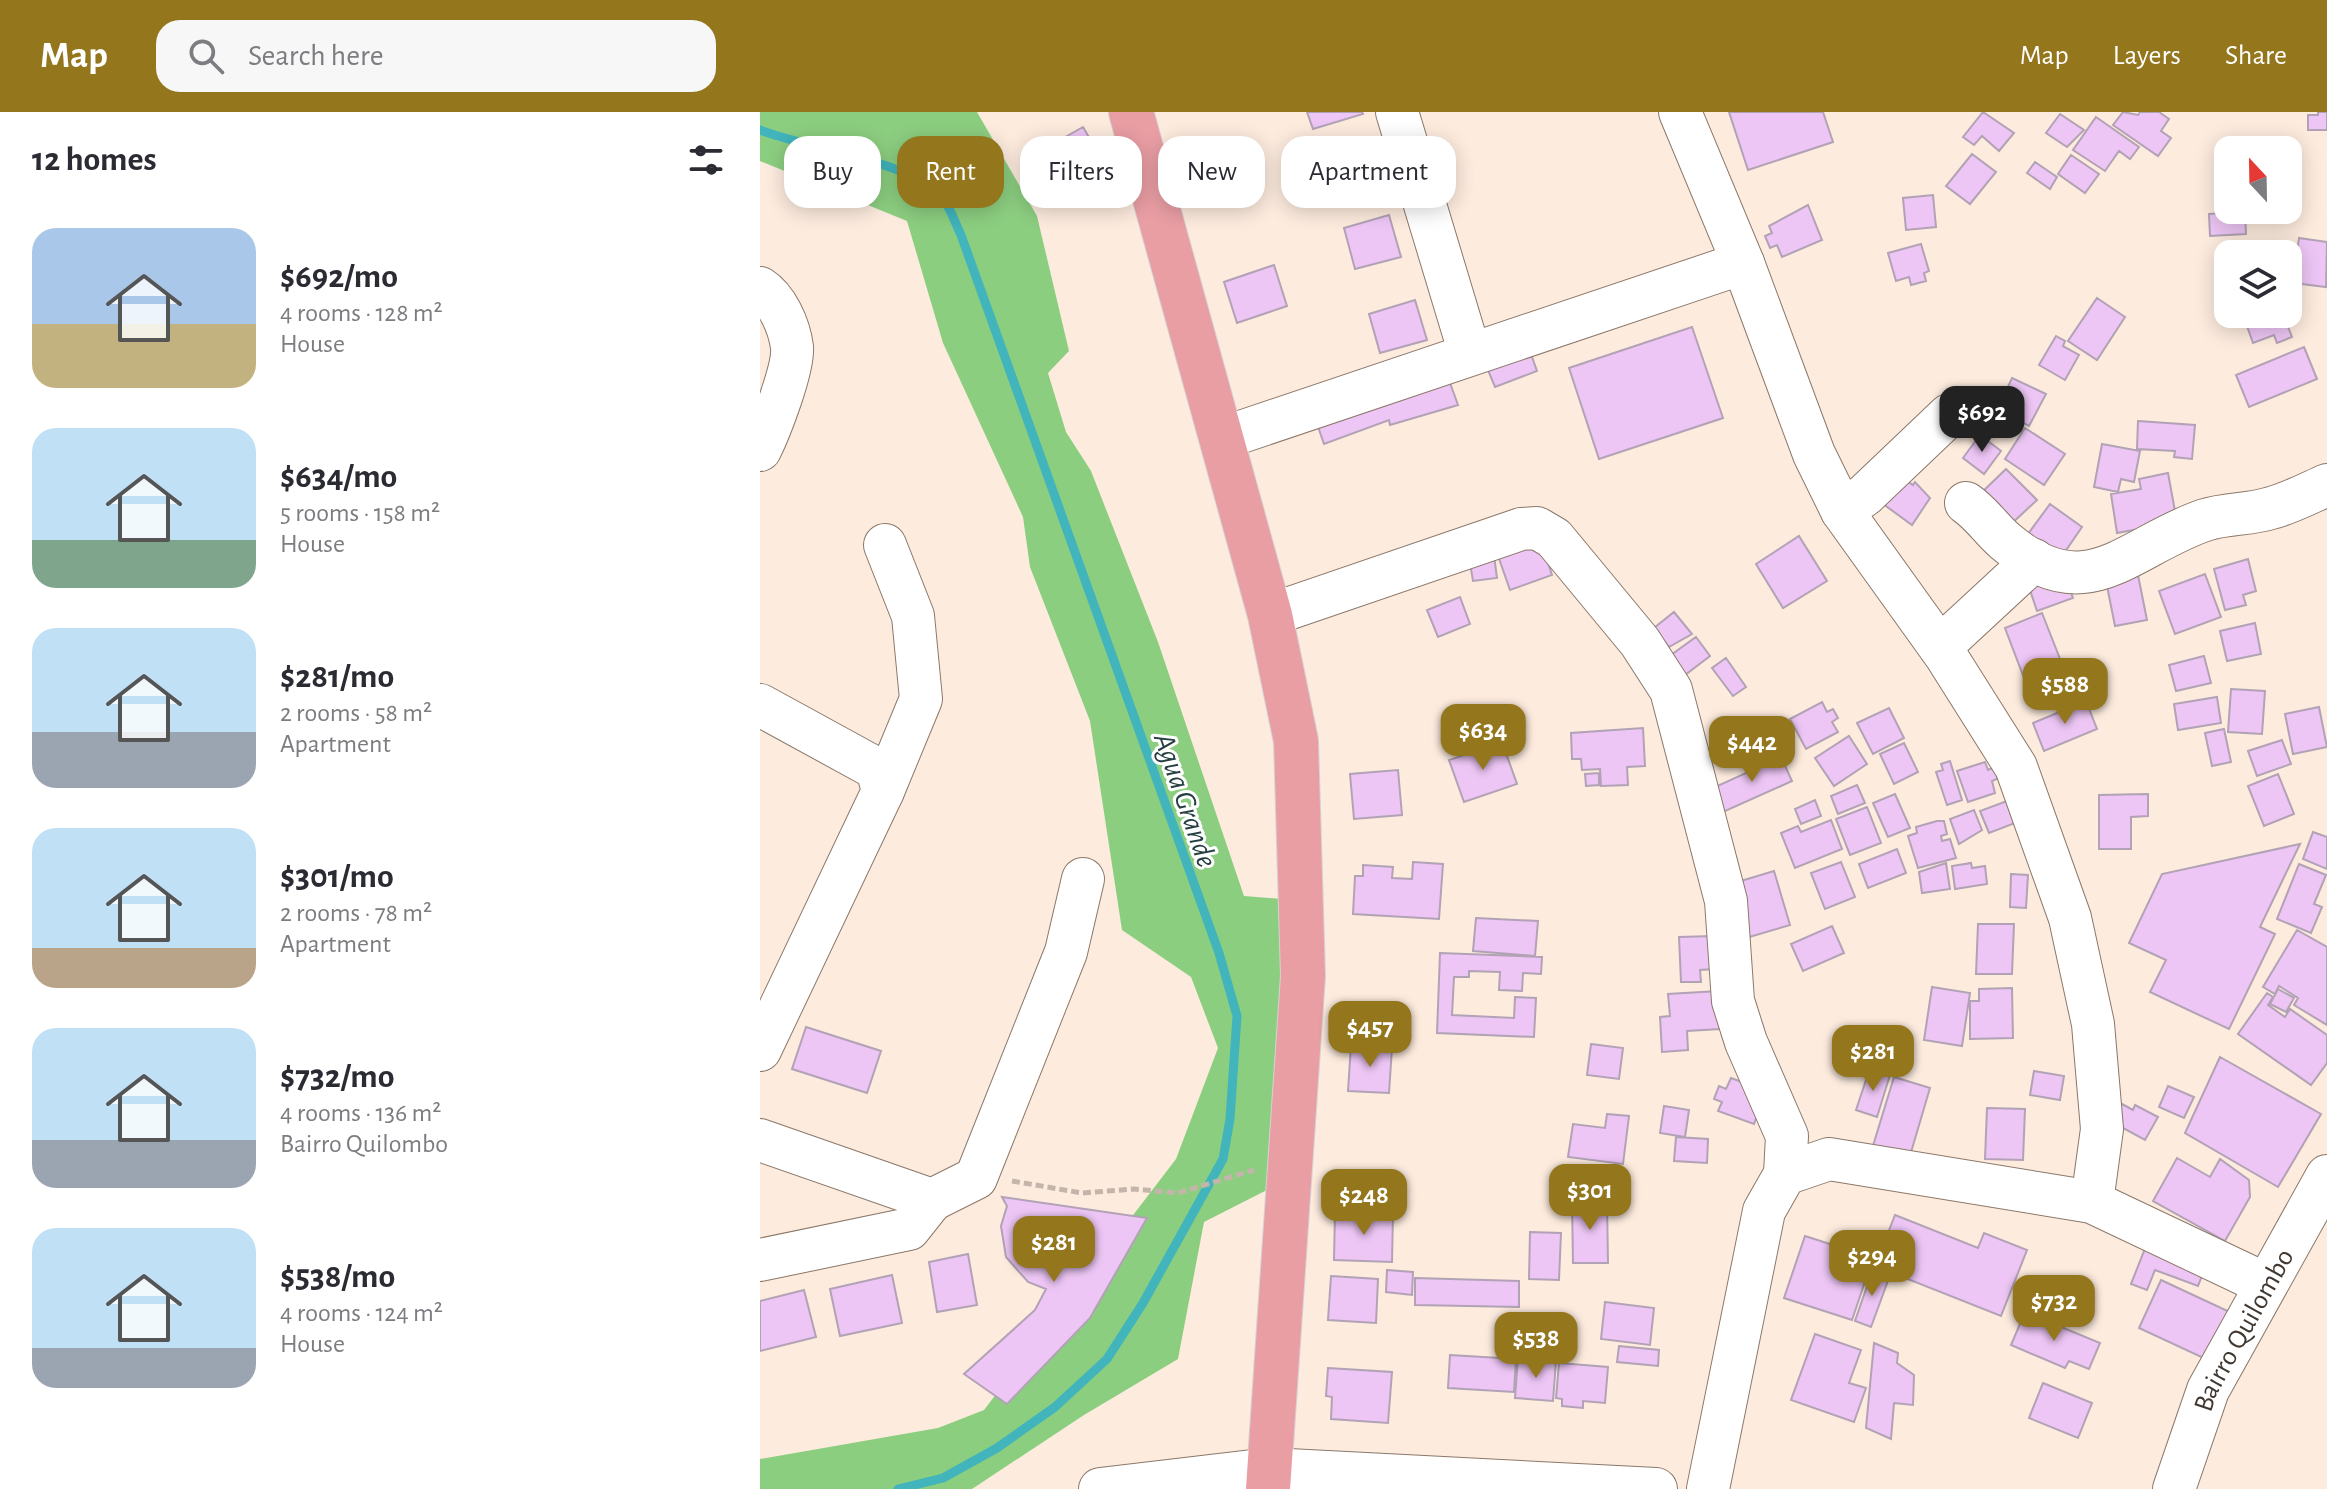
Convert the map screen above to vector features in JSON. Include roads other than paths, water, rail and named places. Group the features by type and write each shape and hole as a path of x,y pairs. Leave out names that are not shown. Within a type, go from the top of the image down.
{"main road":[{"path":"1131,112 1270,615 1296,741 1303,976 1269,1479"}],"street":[{"path":"1397,112 1470,354"},
{"path":"1680,112 1743,263 1814,454 1842,511 1940,647 2016,767 2070,918 2093,1024 2102,1129 2092,1202"},
{"path":"1223,438 1743,263"},
{"path":"760,288 775,298 792,348 772,426 760,450"},
{"path":"1842,511 1865,495 1949,415"},
{"path":"1966,503 1988,520 2004,540 2034,560 2081,574 2122,561 2205,520 2270,509 2327,485"},
{"path":"1270,615 1521,529 1537,528 1554,538 1640,642 1671,690 1726,901 1733,1001 1746,1042 1787,1136 1785,1174 1764,1211 1708,1489"},
{"path":"760,1050 883,791 921,699 913,616 885,545"},
{"path":"1940,647 2034,560"},
{"path":"760,705 877,769 883,791"},
{"path":"760,1260 909,1229 932,1200 976,1178 1066,952 1083,879"},
{"path":"760,1140 932,1200"},
{"path":"1785,1174 1829,1159 2092,1202 2265,1284"},
{"name":"Bairro Quilombo","path":"2174,1489 2208,1390 2327,1176"},
{"path":"1100,1489 1269,1479 1656,1489"}],"waterway":[{"name":"Agua Grande","path":"760,130 907,174 927,184 947,205 961,235 1219,953 1237,1016 1230,1119 1223,1159 1143,1303 1107,1359 1055,1407 997,1448 943,1478 898,1489"}]}
